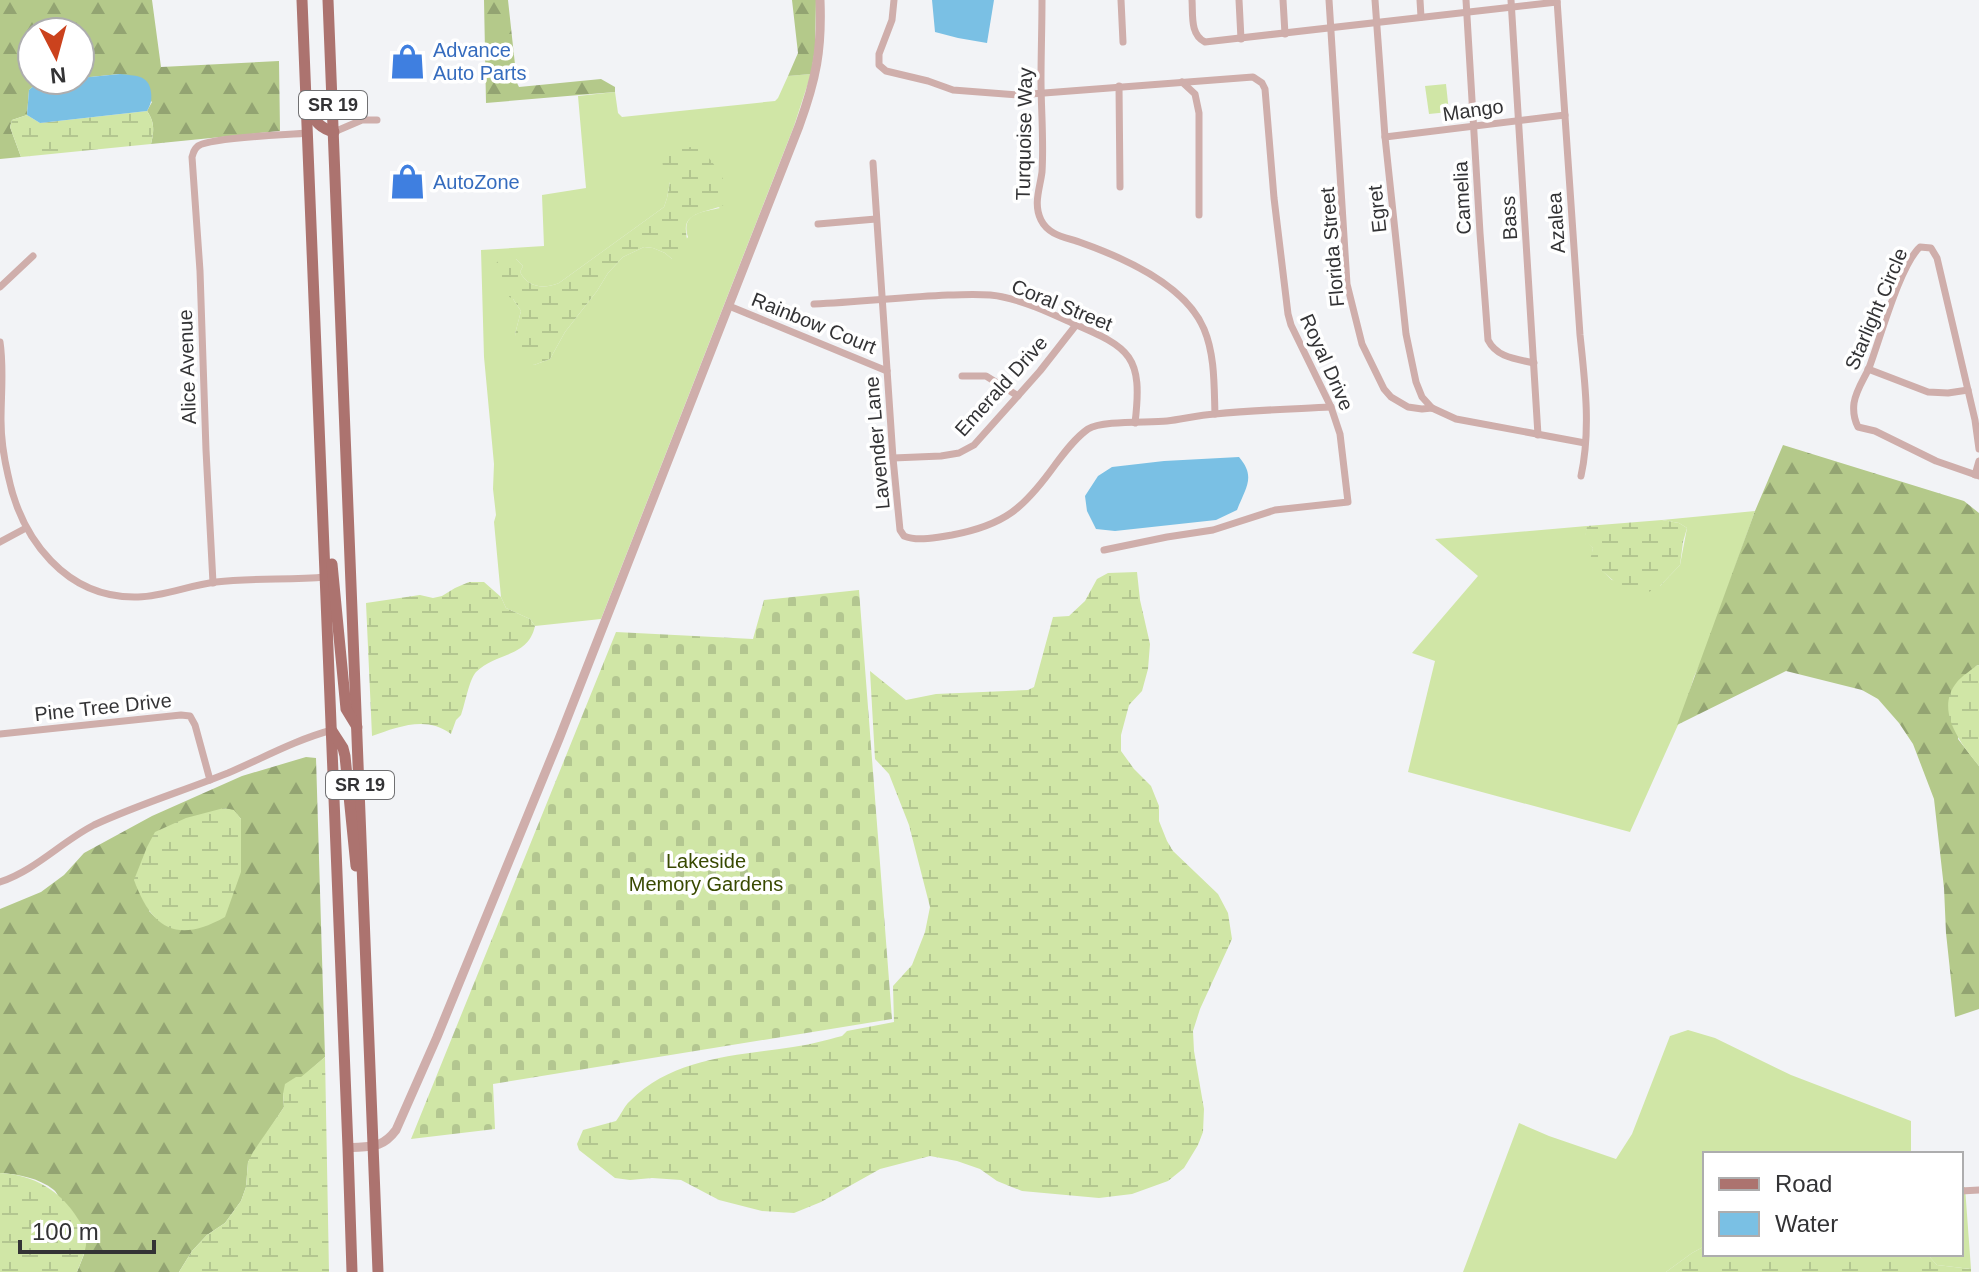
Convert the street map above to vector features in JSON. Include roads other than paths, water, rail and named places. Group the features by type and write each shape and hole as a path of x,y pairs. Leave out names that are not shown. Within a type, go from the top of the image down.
{"main road":[{"name":"SR 19","path":"302,0 352,1272"},
{"name":"SR 19","path":"328,0 378,1272"},
{"path":"307,107 317,124 334,132"},
{"path":"323,513 330,531 346,708 357,729"},
{"path":"332,730 345,756 356,869 364,883"}],"street":[{"path":"348,1148 388,1140 396,1130 432,1047 582,681 812,90 820,50 820,0"},
{"name":"Royal Drive","path":"894,0 892,20 879,54 879,65 886,71 953,90 1018,95 1253,77 1265,89 1288,314 1331,407 1340,434 1348,502 1275,510 1213,530 1104,550"},
{"name":"Turquoise Way","path":"1042,0 1042,163 1037,205 1041,221 1053,233 1090,246 1147,273 1191,307 1208,340 1215,414"},
{"path":"1121,0 1123,42"},
{"path":"1192,0 1195,34 1205,42 1557,1"},
{"path":"1239,0 1241,39"},
{"path":"1283,0 1285,34"},
{"name":"Florida Street","path":"1329,0 1347,284 1362,344 1384,389 1391,397 1415,409 1432,408 1456,419 1585,443"},
{"name":"Egret","path":"1375,0 1385,137 1406,334 1416,382 1422,397 1432,408"},
{"path":"1420,0 1421,17"},
{"name":"Camelia","path":"1466,0 1485,324 1491,347 1502,355 1534,363"},
{"name":"Azalea","path":"1557,1 1585,390 1585,443 1581,476"},
{"name":"Bass","path":"1512,4 1538,435"},
{"path":"1182,82 1195,94 1199,113 1199,215"},
{"path":"1119,86 1120,187"},
{"name":"Mango","path":"1385,137 1565,115"},
{"path":"334,132 362,120 377,120"},
{"name":"Alice Avenue","path":"213,583 200,271 191,171 194,151 204,143 308,133"},
{"name":"Lavender Lane","path":"873,163 893,458 900,530 904,536 943,536 984,528 1013,512 1088,429 1099,425 1331,407"},
{"path":"818,224 876,219"},
{"name":"Starlight Circle","path":"1979,449 1937,258 1926,246 1916,249 1908,263 1854,404 1854,415 1858,427 1875,431 1945,465 1977,476 1979,461"},
{"path":"0,287 33,256"},
{"name":"Coral Street","path":"814,304 958,295 1004,297 1025,303 1098,335 1128,354 1138,389 1135,423"},
{"name":"Rainbow Court","path":"729,306 887,371"},
{"name":"Emerald Drive","path":"893,458 941,456 967,450 974,445 1076,325"},
{"path":"0,342 3,378 1,424 7,471 26,528 57,568 86,586 122,596 153,596 213,583 326,577"},
{"path":"1868,369 1928,392 1968,390"},
{"path":"962,376 986,376 1018,396"},
{"path":"0,542 26,528"},
{"name":"Pine Tree Drive","path":"0,734 190,716 210,780"},
{"path":"0,882 23,873 80,832 117,814 210,780 286,745 332,730"}],"water":[{"path":"932,0 994,0 987,43 935,32"},
{"path":"120,74 144,79 150,86 147,111 40,123 27,115 29,96 96,96 96,76"},
{"path":"1239,457 1247,470 1246,488 1237,510 1216,520 1115,531 1096,529 1087,511 1085,496 1098,476 1112,467"}],"place":[{"name":"Advance Auto Parts","path":"407,61"},
{"name":"AutoZone","path":"407,182"}],"park label":[{"name":"Lakeside Memory Gardens","path":"706,872"}]}
